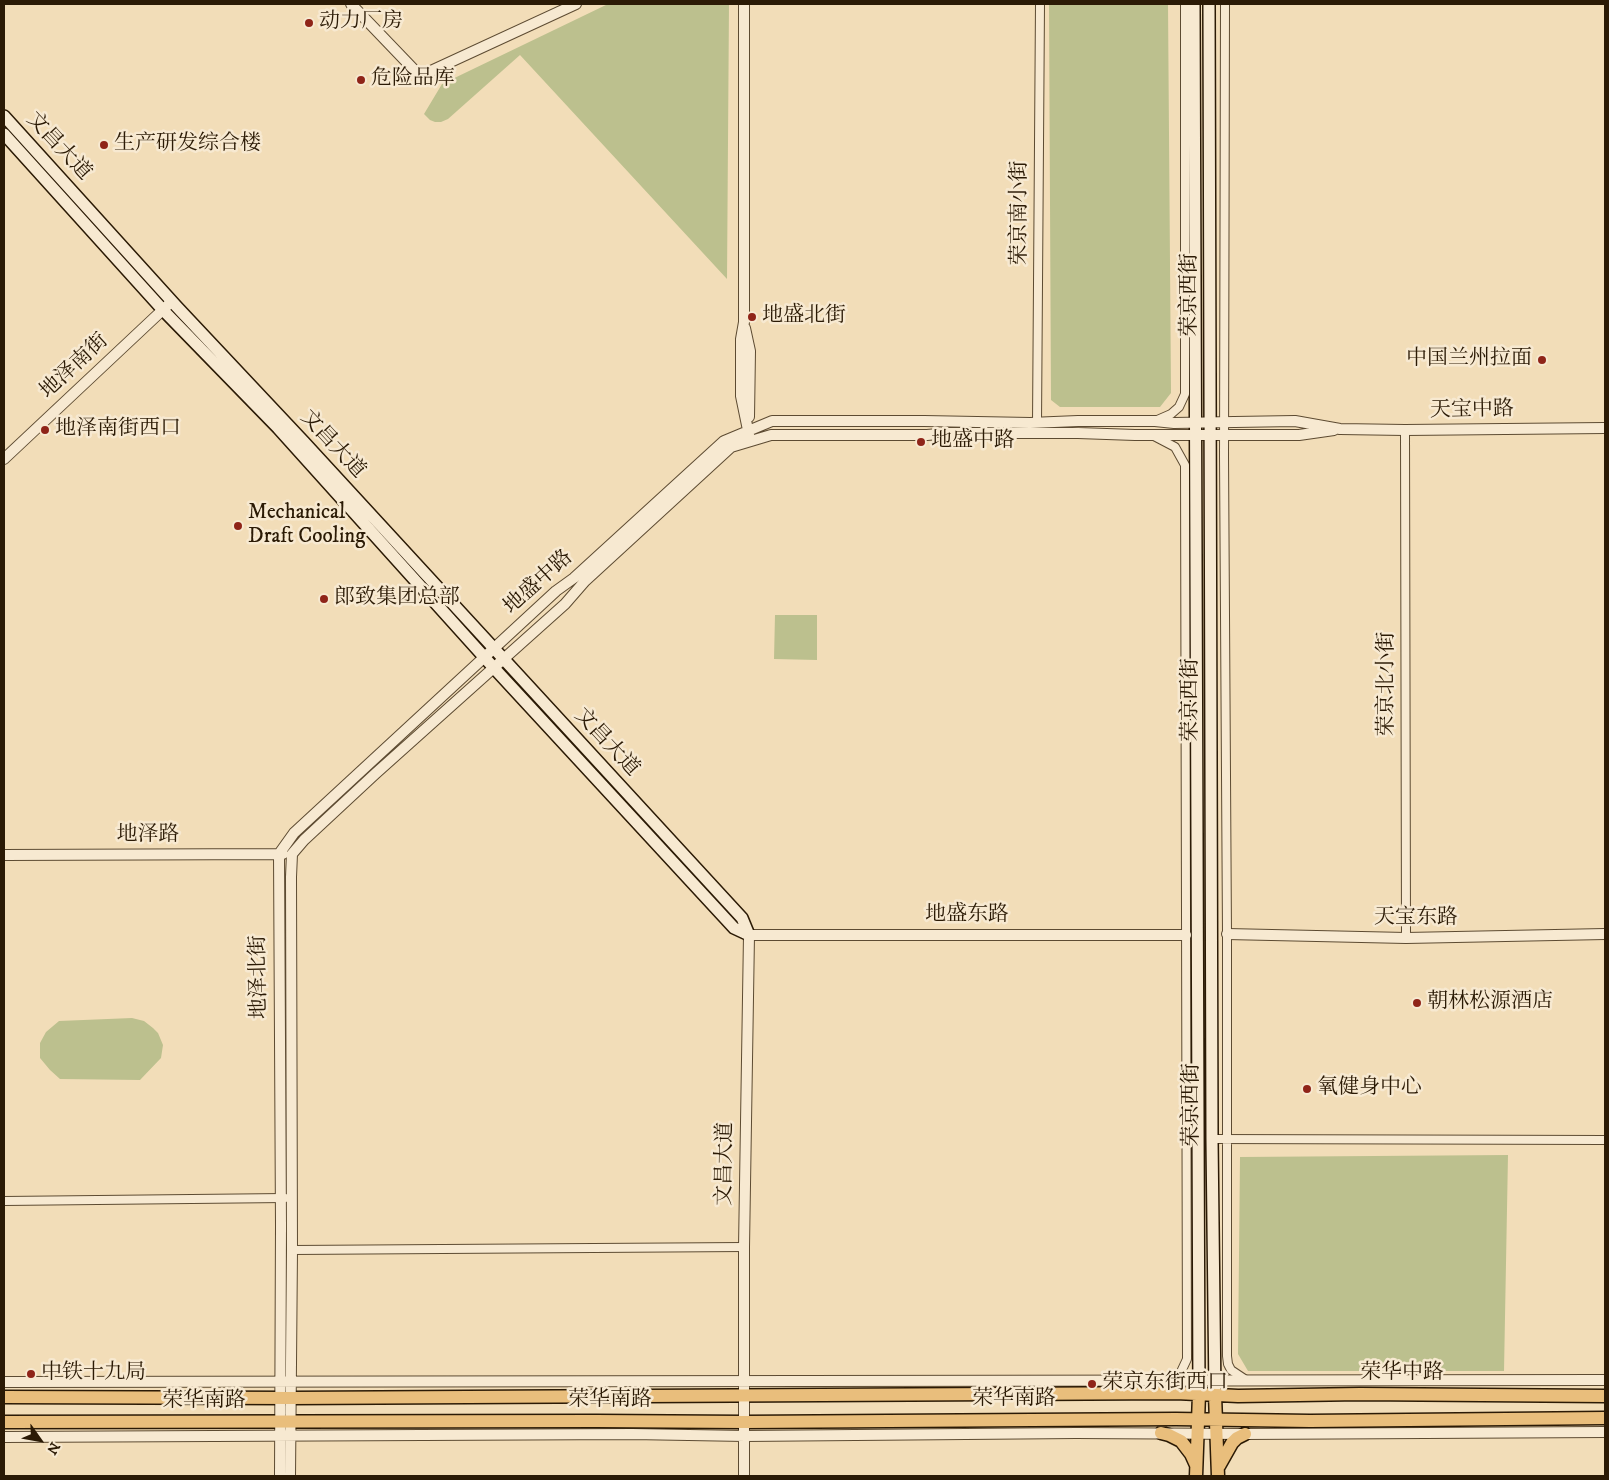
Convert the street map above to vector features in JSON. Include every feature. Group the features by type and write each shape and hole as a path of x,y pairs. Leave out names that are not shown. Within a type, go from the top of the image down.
{"main road":[{"name":"荣京西街","path":"1194,4 1194,422 1200,1394"},
{"name":"荣京西街","path":"1209,4 1212,1139 1215,1395"},
{"name":"文昌大道","path":"4,116 172,301 742,918 749,935"},
{"name":"文昌大道","path":"4,134 163,310 284,434 494,668 734,928 749,935"},
{"name":"荣华南路","path":"4,1397 428,1397 745,1388 881,1394 1200,1394"},
{"name":"荣华中路","path":"1200,1394 1605,1396"},
{"path":"1196,1471 1200,1394"},
{"path":"1215,1395 1218,1472"},
{"path":"1215,1420 1605,1418"},
{"name":"荣华南路","path":"4,1422 1215,1420"},
{"path":"1161,1433 1181,1441 1191,1454 1196,1471"},
{"path":"1218,1472 1232,1443 1245,1434"}],"street":[{"path":"351,4 420,76 576,4"},
{"path":"744,4 744,322 750,351 750,436"},
{"name":"荣京南小街","path":"1037,423 1040,4"},
{"path":"1155,421 1171,414 1179,407 1185,394 1185,4"},
{"path":"1225,4 1224,435 1227,1356 1231,1370 1248,1381"},
{"name":"地泽南街","path":"4,459 172,301"},
{"name":"天宝中路","path":"1210,422 1295,420 1340,429"},
{"name":"地盛中路","path":"494,668 565,604 585,581 731,447 772,421 1210,422"},
{"name":"天宝中路","path":"1210,436 1299,435 1340,429 1605,428"},
{"name":"荣京北小街","path":"1405,430 1406,938"},
{"name":"地盛中路","path":"495,649 556,591 574,578 724,440 771,435 927,435 949,433 1210,436"},
{"path":"1154,436 1175,447 1185,465 1187,1359 1180,1374 1167,1381"},
{"path":"279,854 294,833 495,649"},
{"path":"292,854 304,840 375,774 494,668"},
{"name":"地泽北街","path":"279,854 281,1382 286,1398"},
{"name":"地泽路","path":"4,855 292,854"},
{"name":"地泽北街","path":"286,1398 292,1382 292,854"},
{"name":"天宝东路","path":"1227,934 1406,938 1605,934"},
{"name":"地盛东路","path":"749,935 1186,935"},
{"name":"文昌大道","path":"744,1476 744,1247 749,935"},
{"path":"1212,1139 1605,1140"},
{"path":"4,1201 292,1198"},
{"path":"292,1250 744,1247"},
{"path":"4,1382 392,1382 745,1388 850,1382 1605,1380"},
{"path":"1328,1381 1360,1394"},
{"path":"392,1382 428,1397"},
{"path":"850,1382 881,1394"},
{"path":"280,1476 285,1436 286,1398"},
{"path":"1543,1419 1577,1432"},
{"path":"1045,1420 1076,1433"},
{"path":"596,1421 632,1434"},
{"path":"145,1422 174,1437"},
{"path":"4,1437 1605,1432"},
{"path":"285,1436 290,1476"}],"green space":[{"path":"608,4 729,4 727,279 520,55 448,119 435,122 424,114 442,84"},
{"path":"1049,4 1168,4 1171,393 1160,407 1060,407 1051,400"},
{"path":"775,615 817,615 817,660 774,659"},
{"path":"132,1018 144,1021 153,1028 158,1033 163,1045 161,1058 140,1080 60,1079 40,1058 40,1043 46,1032 59,1021"},
{"path":"1508,1155 1504,1371 1248,1371 1238,1354 1240,1157"}],"place":[{"name":"动力厂房","path":"309,23"},
{"name":"危险品库","path":"361,80"},
{"name":"生产研发综合楼","path":"104,145"},
{"name":"地盛北街","path":"752,317"},
{"name":"中国兰州拉面","path":"1542,360"},
{"name":"地泽南街西口","path":"45,430"},
{"name":"地盛中路","path":"921,442"},
{"name":"Mechanical Draft Cooling","path":"238,526"},
{"name":"郎致集团总部","path":"324,599"},
{"name":"朝林松源酒店","path":"1417,1003"},
{"name":"氧健身中心","path":"1307,1089"},
{"name":"中铁十九局","path":"31,1374"},
{"name":"荣京东街西口","path":"1092,1384"}]}
